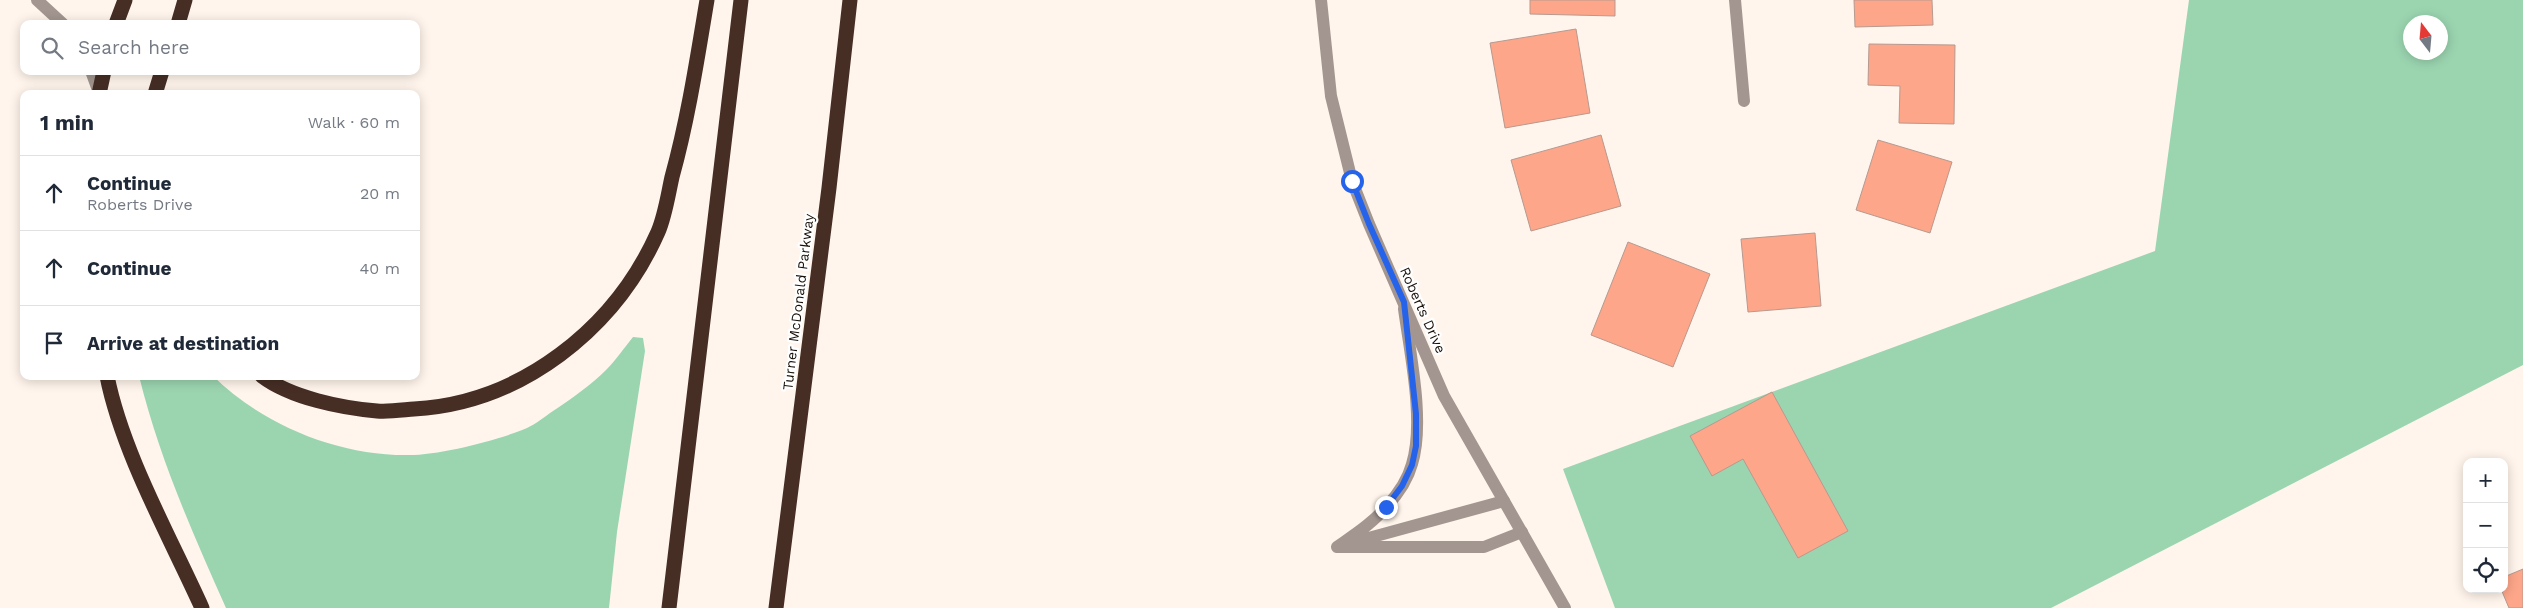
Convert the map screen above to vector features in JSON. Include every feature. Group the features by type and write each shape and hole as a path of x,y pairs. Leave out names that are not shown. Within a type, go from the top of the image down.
{"highway":[{"path":"118,20 125,0"},
{"path":"179,20 185,0"},
{"path":"267,380 319,402 378,411 432,408 492,393 547,366 594,326 632,279 658,231 687,122 708,0"},
{"path":"669,608 741,0"},
{"name":"Turner McDonald Parkway","path":"776,608 829,188 850,0"},
{"path":"829,188 856,0"},
{"path":"100,90 103,75"},
{"path":"156,90 161,75"},
{"path":"108,380 111,396 132,453 202,608"}],"street":[{"path":"37,0 59,20"},
{"name":"Roberts Drive","path":"1321,0 1331,96 1352,181 1369,224 1444,396 1566,608"},
{"path":"1735,0 1744,101"},
{"path":"92,75 98,90"},
{"path":"1337,547 1370,523 1386,507 1402,486 1412,465 1416,446 1416,414 1404,302"},
{"path":"1337,547 1504,501"},
{"path":"1337,547 1484,547 1522,532"}],"green space":[{"path":"2189,0 2523,0 2523,365 2051,608 1615,608 1563,469 2155,251"},
{"path":"633,337 643,338 645,351 617,532 609,608 226,608 166,465 140,380 217,380 233,394 255,409 278,423 303,434 355,450 409,455 453,450 515,433 537,422 574,397 610,365"}],"building":[{"path":"1530,0 1615,0 1615,16 1530,14"},
{"path":"1854,0 1932,0 1933,25 1855,27"},
{"path":"1576,29 1590,113 1505,128 1490,43"},
{"path":"1869,44 1955,45 1954,124 1899,123 1900,86 1868,85"},
{"path":"1601,135 1621,206 1531,231 1511,160"},
{"path":"1878,140 1952,162 1930,233 1856,210"},
{"path":"1815,233 1821,306 1748,312 1741,239"},
{"path":"1628,242 1710,274 1673,367 1591,335"},
{"path":"1772,392 1848,531 1798,558 1743,459 1712,476 1690,436"},
{"path":"2523,569 2523,608 2509,608 2503,593 2508,593 2508,575"}],"route":[{"path":"1352,181 1404,302 1416,414 1416,446 1412,465 1402,486 1386,507"}]}
